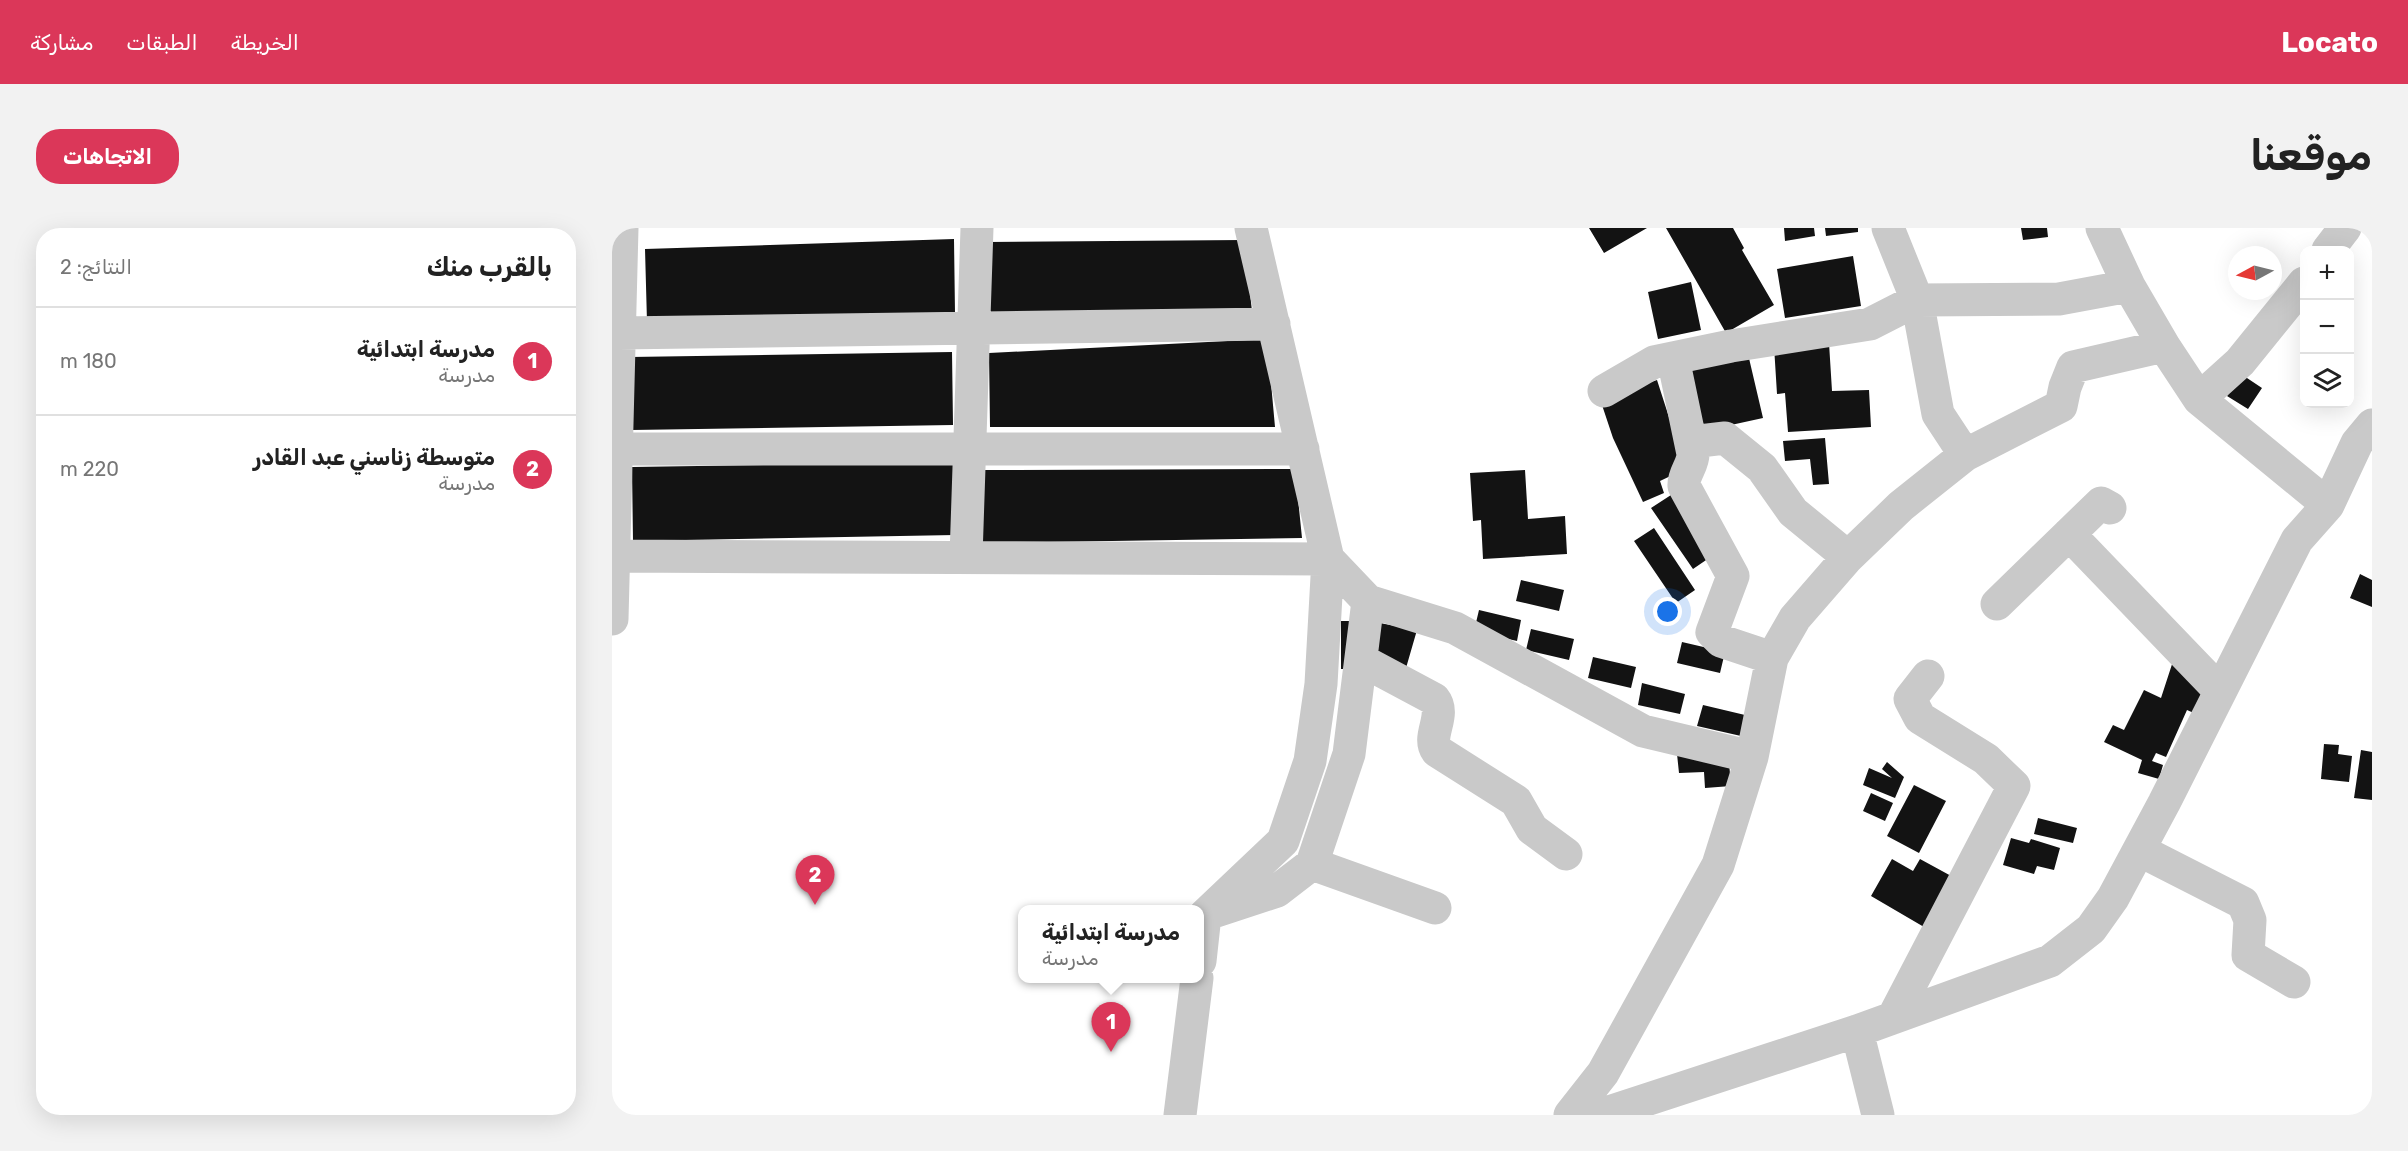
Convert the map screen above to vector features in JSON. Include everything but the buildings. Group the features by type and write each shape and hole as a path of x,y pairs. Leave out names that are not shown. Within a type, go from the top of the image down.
{"street":[{"path":"612,244 620,228"},
{"path":"612,619 620,228"},
{"path":"966,557 977,228"},
{"path":"1204,924 1205,915 1283,841 1310,761 1321,684 1328,559 1251,228"},
{"path":"1888,228 1917,300 1938,414 1965,455"},
{"path":"2102,228 2129,286 2164,346 2199,399 2328,505"},
{"path":"2331,246 2345,228"},
{"path":"1604,391 1654,362 1870,324 1917,300 2059,299 2129,286"},
{"path":"2199,399 2240,362 2300,288"},
{"path":"619,333 974,330 1274,324"},
{"path":"1570,1115 1603,1073 1718,865 1752,757 1772,658 1795,618 1848,557 1901,506 1965,455 2061,406 2073,367 2164,346"},
{"path":"1673,358 1693,460 1684,479 1684,486 1733,576 1712,632 1721,641 1772,658"},
{"path":"1613,1114 1857,1031 2050,961 2091,929 2113,898 2139,850 2297,540 2328,505 2357,443 2372,425"},
{"path":"1691,441 1725,438 1761,468 1793,512 1848,557"},
{"path":"614,449 1303,449"},
{"path":"1997,604 2101,503 2110,508"},
{"path":"2069,534 2220,691"},
{"path":"612,556 1328,559 1368,601 1455,628 1643,731 1752,757"},
{"path":"1205,915 1277,891 1312,864 1349,754 1368,601"},
{"path":"1361,660 1434,699 1439,710 1433,743 1437,751 1516,801 1532,829 1566,854"},
{"path":"1893,1018 2014,786 1986,759 1920,718 1910,699 1928,676"},
{"path":"2139,850 2243,903 2250,921 2248,955 2294,982"},
{"path":"1312,864 1435,908"},
{"path":"1180,1115 1196,983"},
{"path":"1857,1031 1878,1115"}],"place":[{"name":"متوسطة زناسني عبد القادر","path":"815,905"},
{"name":"مدرسة ابتدائية","path":"1111,1052"}]}
